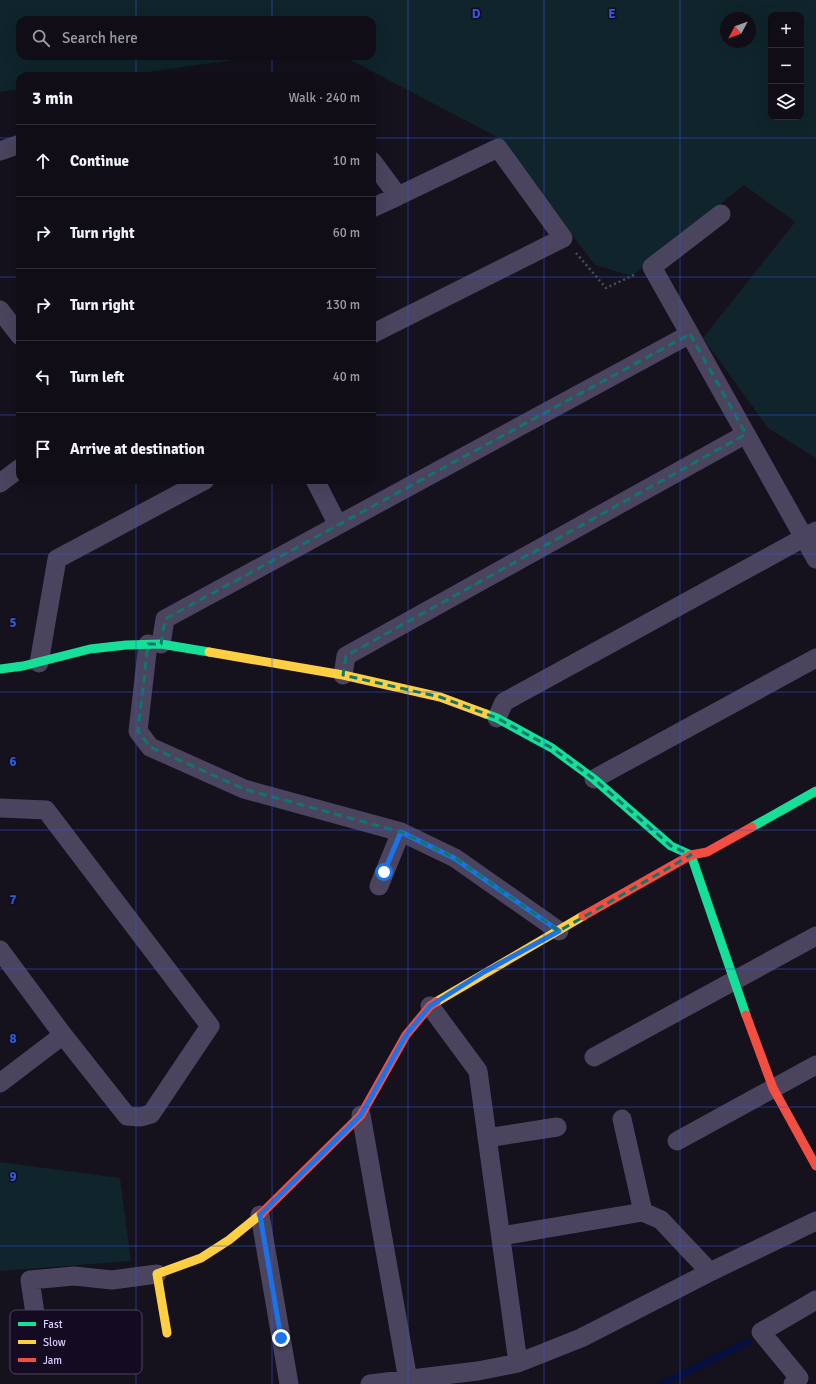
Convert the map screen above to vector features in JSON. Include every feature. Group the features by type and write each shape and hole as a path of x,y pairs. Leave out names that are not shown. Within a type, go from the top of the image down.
{"street":[{"path":"0,151 16,146"},
{"path":"376,206 498,148 563,238 376,332"},
{"path":"376,166 398,196"},
{"path":"721,214 652,267 746,434 810,535 816,559"},
{"path":"0,310 16,331"},
{"path":"559,931 454,858 401,832 244,789 150,747 138,731 155,644 165,619 690,334"},
{"path":"343,675 346,656 746,434"},
{"path":"0,483 16,471"},
{"path":"39,663 57,560 198,484"},
{"path":"317,484 338,525"},
{"path":"497,718 504,702 810,535"},
{"path":"0,669 14,669 90,649 155,644 343,675 440,697 497,718 552,748 594,779 671,846 691,855 757,1047 773,1088 816,1166"},
{"path":"594,779 816,658"},
{"path":"34,1310 30,1280 74,1276 112,1280 157,1274 201,1258 229,1240 260,1215 361,1115 406,1035 430,1006 484,972 559,931 691,855 707,852 816,791"},
{"path":"0,808 46,810 210,1026 151,1114 140,1117 126,1116 63,1035 0,950"},
{"path":"379,886 401,832"},
{"path":"594,1057 816,936"},
{"path":"430,1006 478,1071 502,1236 518,1363"},
{"path":"0,1083 63,1035"},
{"path":"677,1141 816,1065"},
{"path":"361,1115 408,1380"},
{"path":"622,1119 643,1212"},
{"path":"487,1138 557,1127"},
{"path":"502,1236 643,1212 661,1220 710,1272"},
{"path":"260,1215 289,1384"},
{"path":"370,1384 478,1371 518,1363 581,1338 710,1272 816,1221"},
{"path":"157,1274 167,1333"},
{"path":"793,1384 799,1378 761,1332 816,1300"}],"path":[{"path":"563,238 606,288 652,267"}],"highlighted area":[{"path":"690,334 746,434 346,656 343,675 440,697 497,718 552,748 594,779 671,846 691,855 559,931 455,858 401,832 244,789 150,747 138,731 148,644 161,644 165,619"}],"shaded area":[{"path":"0,0 816,0 816,458 768,428 703,338 795,222 744,185 632,276 595,265 499,138 351,60 376,60 376,16 16,16 16,60 235,60 147,72 16,72 16,90 0,92"},
{"path":"0,1162 120,1178 131,1261 0,1271"}],"waterway":[{"path":"663,1384 748,1342"}],"traffic: fast":[{"path":"0,669 23,666 90,649 126,645 161,644 209,652"},
{"path":"486,714 497,718 552,748 594,779 671,846 691,855 746,1015"},
{"path":"752,827 816,791"}],"traffic: slow":[{"path":"209,652 343,675 440,697 486,714"},
{"path":"436,1002 583,916"},
{"path":"167,1333 157,1274 201,1258 229,1240 261,1214"}],"traffic: jam":[{"path":"583,916 691,855 707,852 752,827"},
{"path":"261,1214 361,1115 406,1035 430,1006 436,1002"},
{"path":"746,1015 773,1088 816,1166"}],"route":[{"path":"281,1338 260,1215 361,1115 406,1035 430,1006 484,972 559,931 454,858 401,832 384,872"}]}
